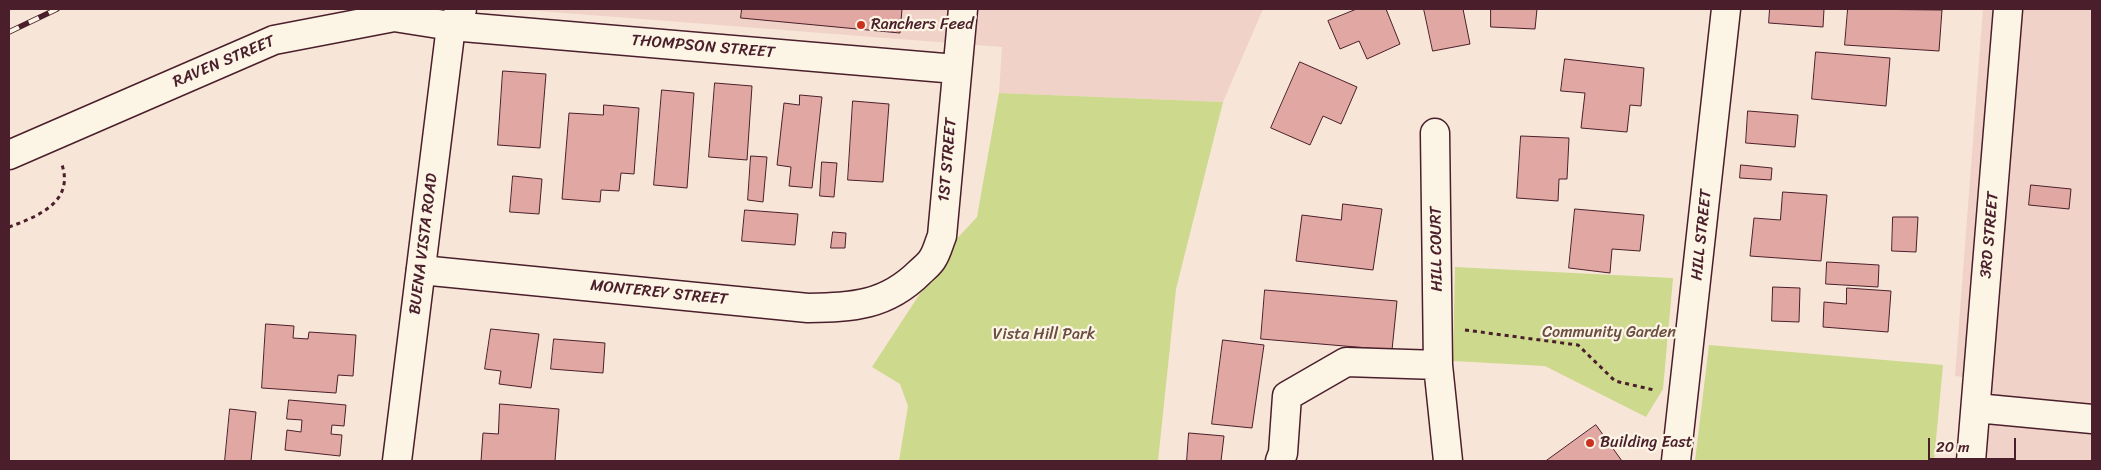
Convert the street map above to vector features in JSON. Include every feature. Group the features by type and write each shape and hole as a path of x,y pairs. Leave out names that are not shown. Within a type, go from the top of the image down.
{"street":[{"name":"1ST STREET","path":"894,293 906,286 933,259 942,236 963,9"},
{"name":"HILL STREET","path":"1676,461 1726,9"},
{"name":"3RD STREET","path":"1971,461 2008,9"},
{"name":"THOMPSON STREET","path":"451,14 956,69"},
{"name":"RAVEN STREET","path":"9,155 274,40 394,17 451,14"},
{"name":"BUENA VISTA ROAD","path":"396,461 451,14"},
{"name":"HILL COURT","path":"1435,133 1438,365 1448,461"},
{"name":"MONTEREY STREET","path":"421,270 808,308 845,308 873,302 894,293"},
{"path":"1280,461 1283,453 1287,396 1346,362 1438,365"},
{"path":"1976,408 2092,419"}],"path":[{"path":"9,227 42,213 58,200 64,186 65,172 51,136"},
{"path":"1438,326 1578,345 1616,381 1684,396"}],"shaded area":[{"path":"513,9 1263,9 1223,102 999,93 1002,47"},
{"path":"1983,9 2092,9 2092,461 1965,461 1972,378 1955,376"}],"green space":[{"name":"Vista Hill Park","path":"999,93 1223,102 1176,289 1158,461 899,461 908,406 900,384 872,367 953,243 977,217"},
{"name":"Community Garden","path":"1455,267 1673,278 1663,389 1646,417 1545,366 1453,361"},
{"path":"1709,345 1943,365 1934,461 1695,461"}],"building":[{"name":"Ranchers Feed","path":"742,9 902,9 900,33 741,18"},
{"path":"1357,9 1386,9 1400,44 1367,59 1359,41 1340,49 1328,21"},
{"path":"1424,9 1463,9 1470,44 1433,51"},
{"path":"1491,9 1537,9 1535,29 1491,27"},
{"path":"1770,9 1824,9 1823,27 1769,23"},
{"path":"1848,9 1942,10 1939,51 1845,45"},
{"path":"1816,52 1890,58 1886,106 1812,99"},
{"path":"1565,59 1644,68 1641,106 1630,105 1627,132 1581,128 1585,93 1561,91"},
{"path":"1300,62 1357,87 1341,124 1323,116 1310,145 1271,128"},
{"path":"503,71 546,74 540,148 498,145"},
{"path":"715,83 752,86 747,160 709,157"},
{"path":"662,90 694,93 687,188 654,185"},
{"path":"800,95 822,97 812,188 789,186 791,167 777,165 784,103 799,105"},
{"path":"853,101 889,104 883,182 848,180"},
{"path":"604,105 639,108 634,174 621,173 619,191 601,190 600,202 562,199 569,113 603,115"},
{"path":"1748,111 1798,115 1795,147 1746,143"},
{"path":"1521,136 1569,138 1567,179 1559,179 1558,201 1517,198"},
{"path":"751,156 767,157 763,202 748,200"},
{"path":"822,162 837,163 834,197 820,196"},
{"path":"1741,165 1772,168 1771,180 1740,178"},
{"path":"513,176 542,179 539,214 510,212"},
{"path":"2031,185 2071,189 2069,209 2029,205"},
{"path":"1783,192 1827,195 1821,261 1750,256 1754,218 1780,220"},
{"path":"1343,204 1382,209 1373,270 1296,261 1302,215 1341,220"},
{"path":"1575,209 1644,215 1640,251 1612,249 1610,273 1569,268"},
{"path":"745,210 798,214 795,245 742,241"},
{"path":"1893,217 1918,217 1916,252 1892,251"},
{"path":"833,232 846,233 845,248 831,248"},
{"path":"1827,262 1879,265 1878,287 1826,284"},
{"path":"1773,287 1800,288 1799,322 1772,321"},
{"path":"1847,288 1891,291 1888,332 1823,327 1824,302 1846,304"},
{"path":"1265,290 1397,301 1392,350 1261,339"},
{"path":"266,324 294,326 293,338 308,339 309,332 356,335 353,376 338,375 336,393 262,388"},
{"path":"491,329 539,334 531,388 499,384 501,371 485,369"},
{"path":"554,339 605,343 603,373 551,369"},
{"path":"1223,340 1264,345 1252,428 1212,424"},
{"path":"289,400 346,405 344,426 332,425 331,434 342,435 340,456 285,450 287,430 301,432 302,420 287,419"},
{"path":"500,404 559,409 555,461 481,461 483,433 498,434"},
{"path":"230,409 256,412 251,461 225,461"},
{"name":"Building East","path":"1596,425 1622,461 1546,461"},
{"path":"1189,433 1224,436 1221,461 1187,461"}],"railway":[{"path":"9,32 57,9"}],"place":[{"name":"Ranchers Feed","path":"861,25"},
{"name":"Building East","path":"1590,443"}]}
